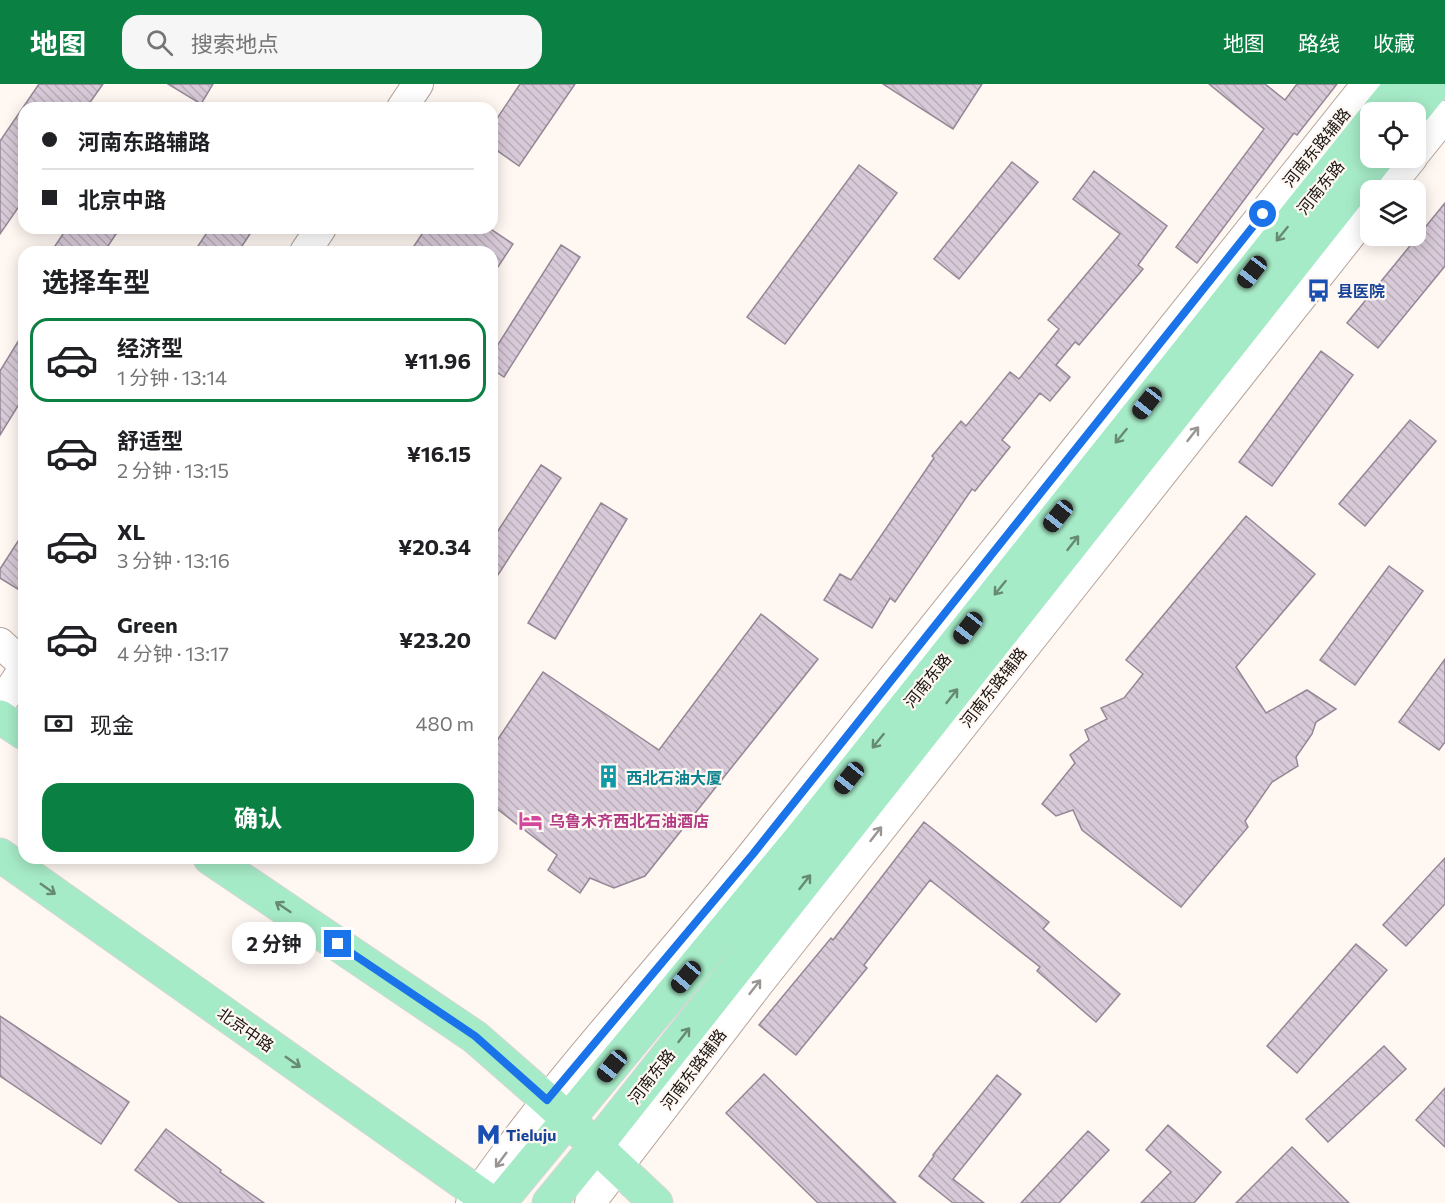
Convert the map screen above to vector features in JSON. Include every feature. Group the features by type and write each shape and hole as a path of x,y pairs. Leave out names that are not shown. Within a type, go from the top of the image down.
{"main road":[{"path":"1387,102 1402,84"},
{"path":"1420,102 1435,84"},
{"name":"河南东路","path":"485,1201 557,1110 804,834 1360,137"},
{"name":"河南东路","path":"549,1203 607,1157 1369,168"},
{"path":"0,717 18,729"},
{"name":"北京中路","path":"0,855 485,1201"},
{"path":"219,864 475,1036 656,1203"}],"street":[{"path":"406,102 418,84"},
{"name":"河南东路辅路","path":"557,1110 753,854 1367,84"},
{"path":"1426,140 1445,116"},
{"path":"1394,180 1404,168"},
{"name":"河南东路辅路","path":"590,1203 607,1157 758,984 1360,223"},
{"path":"0,643 18,661"},
{"path":"0,704 18,676"}],"building":[{"path":"39,84 103,84 90,102 27,102"},
{"path":"168,84 213,84 202,102 198,102"},
{"path":"520,84 575,84 519,166 498,151 498,117"},
{"path":"883,84 982,84 953,129"},
{"path":"1209,84 1265,84 1285,100 1297,84 1337,84 1297,135 1294,133 1197,263 1176,247 1264,129"},
{"path":"18,115 18,208 0,234 0,141"},
{"path":"1012,162 1038,182 959,279 934,259"},
{"path":"859,165 897,193 785,344 747,317"},
{"path":"1094,171 1167,226 1138,265 1143,269 1079,345 1075,342 1056,365 1070,377 1050,401 1040,393 1002,440 1010,447 975,491 972,489 895,602 890,598 872,628 824,600 840,574 851,580 934,458 932,456 961,421 966,426 1010,372 1019,379 1059,329 1048,320 1120,234 1073,199"},
{"path":"1445,203 1445,266 1378,348 1347,323 1410,246 1426,246 1426,226"},
{"path":"63,234 116,234 108,246 55,246"},
{"path":"206,234 250,234 242,246 198,246"},
{"path":"422,234 498,234 513,244 498,267 498,246 414,246"},
{"path":"561,245 580,257 504,377 498,373 498,345"},
{"path":"18,342 18,406 0,435 0,371"},
{"path":"1321,351 1353,375 1272,486 1239,462"},
{"path":"1410,420 1436,441 1365,526 1339,504"},
{"path":"541,465 561,478 498,575 498,531"},
{"path":"601,503 627,519 555,639 528,623"},
{"path":"1246,516 1315,574 1236,667 1266,713 1307,690 1336,709 1316,722 1312,734 1296,757 1298,766 1272,782 1245,821 1248,827 1181,907 1082,830 1073,810 1056,816 1042,804 1075,763 1070,755 1089,740 1085,730 1107,719 1101,708 1124,698 1143,674 1126,660"},
{"path":"18,541 18,589 0,578 0,569"},
{"path":"1389,566 1423,591 1355,685 1320,660"},
{"name":"西北石油大厦","path":"761,614 818,659 645,876 614,888 590,878 580,893 548,870 557,855 498,810 498,739 543,672 659,750"},
{"path":"1445,659 1445,742 1439,750 1399,722"},
{"path":"924,822 1049,922 1043,929 1120,994 1096,1022 1037,971 1040,967 930,880 864,965 867,968 796,1055 759,1025 831,938 833,940"},
{"path":"1445,858 1445,904 1406,946 1383,925"},
{"path":"1356,944 1387,970 1297,1073 1267,1046"},
{"path":"0,1016 129,1102 101,1144 0,1076"},
{"path":"1384,1046 1406,1069 1328,1142 1306,1119"},
{"path":"764,1074 896,1203 818,1203 726,1113"},
{"path":"997,1075 1021,1094 953,1179 984,1203 953,1203 919,1176"},
{"path":"1445,1088 1445,1147 1416,1120"},
{"path":"1168,1125 1221,1172 1194,1203 1141,1203 1171,1172 1146,1150"},
{"path":"166,1129 264,1203 180,1203 135,1170"},
{"path":"1088,1131 1109,1150 1059,1203 1021,1203"},
{"path":"1292,1147 1349,1203 1236,1203"}],"place":[{"name":"县医院","path":"1319,290"},
{"name":"西北石油大厦","path":"608,777"},
{"name":"乌鲁木齐西北石油酒店","path":"531,820"},
{"name":"Tieluju","path":"488,1134"}],"route":[{"path":"338,944 475,1036 547,1100 753,854 1263,214"}]}
